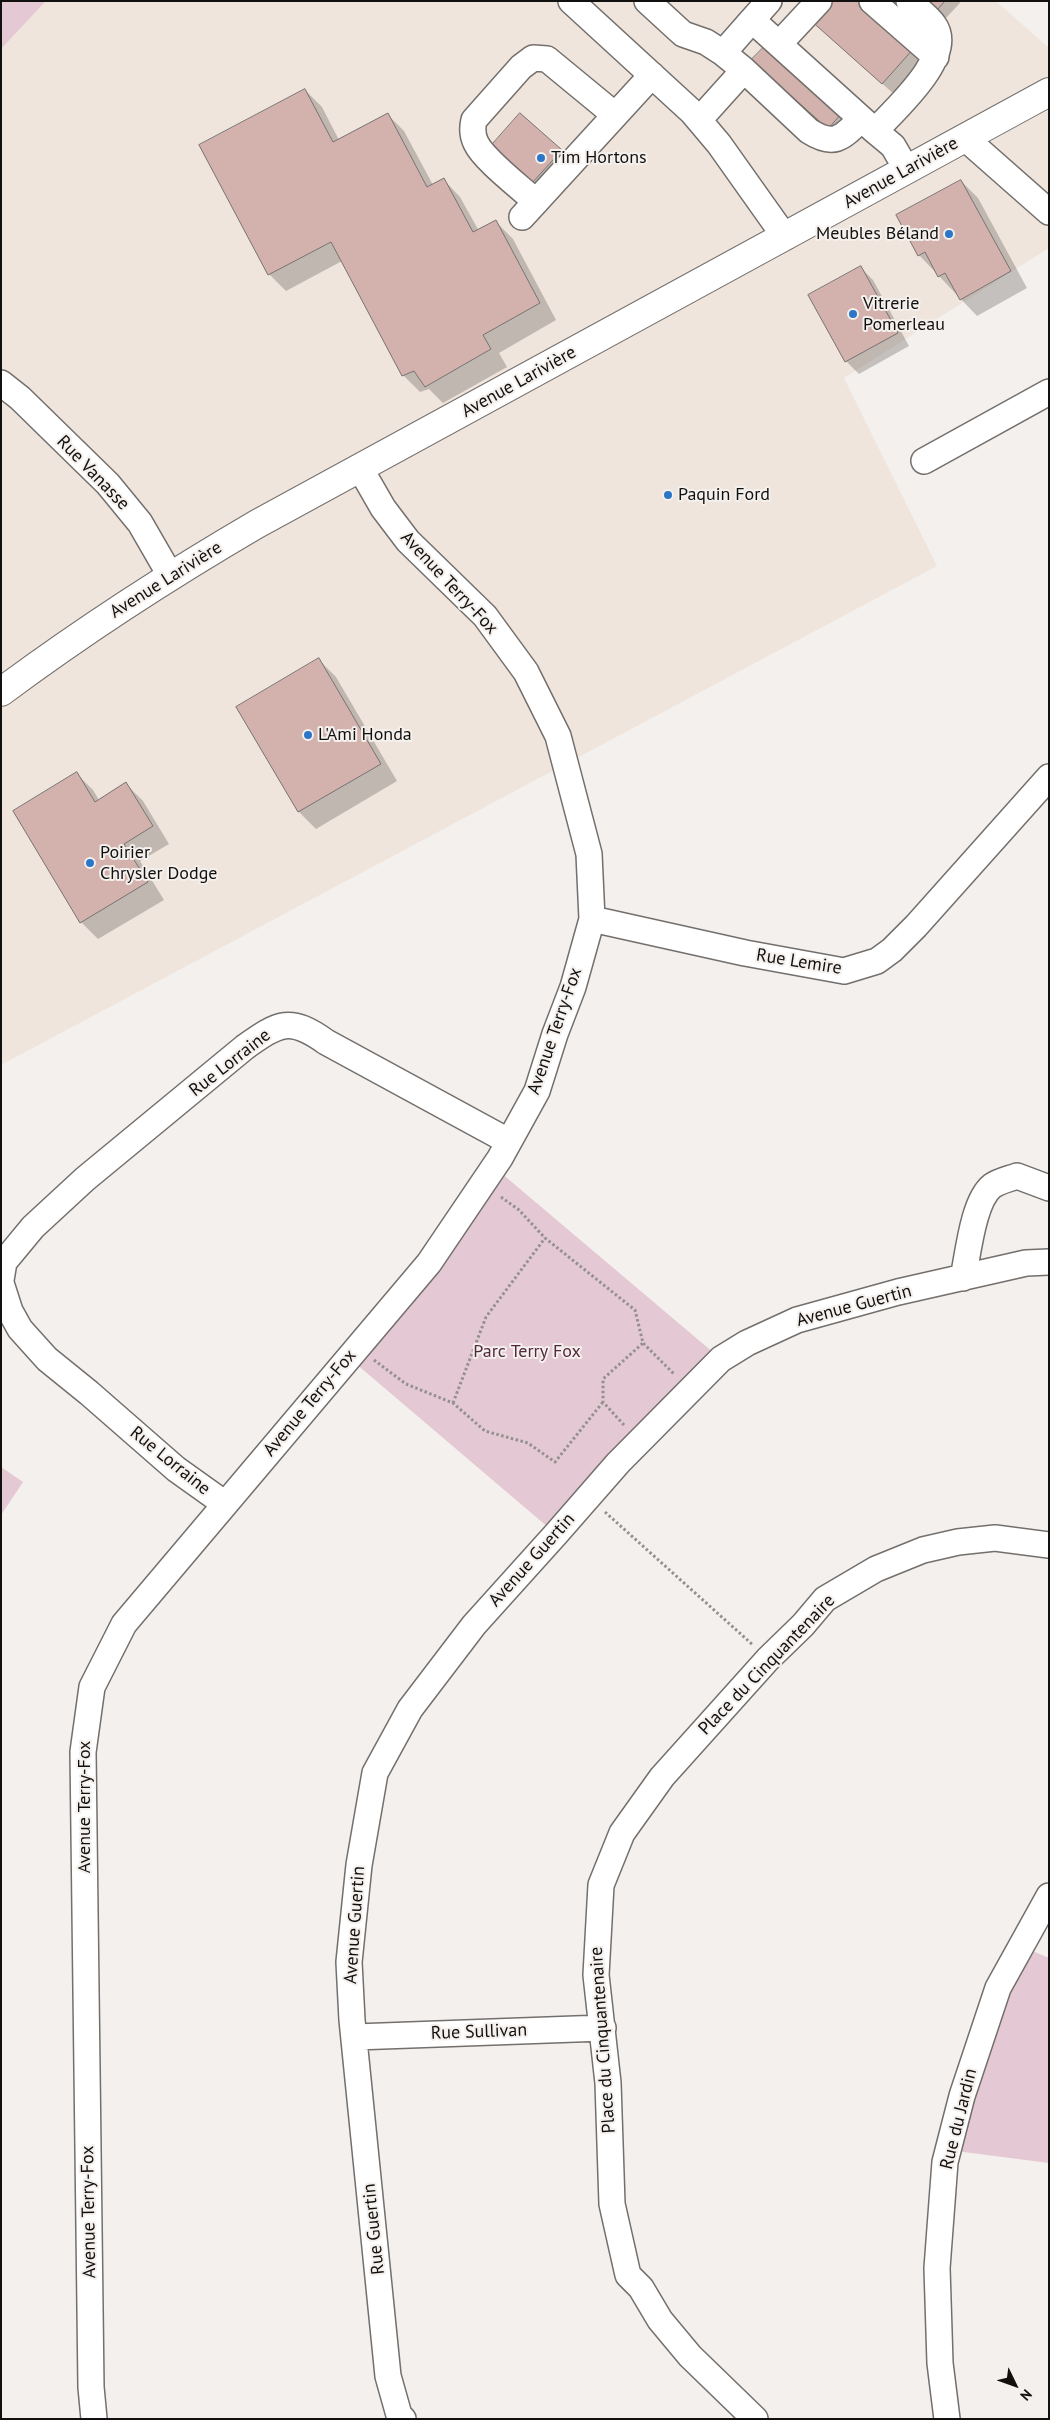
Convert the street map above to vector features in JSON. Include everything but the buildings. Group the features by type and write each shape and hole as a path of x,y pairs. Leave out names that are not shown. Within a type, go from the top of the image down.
{"main road":[{"name":"Avenue Larivière","path":"1,692 46,659 170,575 360,468 1049,92"}],"street":[{"path":"572,1 699,120 785,237"},
{"path":"647,1 683,34 706,42 723,53 744,70 809,131 829,140 839,138 868,125 932,67 939,40 935,26 908,1"},
{"path":"723,53 769,1"},
{"path":"779,44 818,1"},
{"path":"872,1 936,57"},
{"path":"752,20 893,146 907,170"},
{"path":"615,115 547,59 533,58 521,67 474,120 472,131 476,144 529,209 652,75"},
{"path":"699,120 744,70"},
{"path":"965,138 1049,212"},
{"name":"Rue Vanasse","path":"1,383 20,398 108,484 140,523 170,575"},
{"path":"924,461 1049,392"},
{"name":"Avenue Terry-Fox","path":"94,2419 91,2367 83,1752 92,1687 124,1624 430,1263 500,1158 537,1091 555,1034 573,987 592,919 589,854 558,736 526,672 485,616 408,541 383,508 360,468"},
{"name":"Rue Lemire","path":"592,919 745,953 844,971 856,969 877,961 916,926 1049,777"},
{"name":"Rue Lorraine","path":"225,1504 176,1469 89,1393 46,1359 20,1329 10,1311 1,1282 4,1262 14,1247 78,1185 245,1047 268,1030 278,1026 298,1026 309,1030 326,1042 508,1141"},
{"path":"963,1278 975,1220 984,1197 991,1187 1017,1176 1049,1188"},
{"name":"Avenue Guertin","path":"355,2037 349,1962 358,1865 375,1774 410,1709 436,1672 474,1624 618,1463 721,1359 747,1343 797,1320 898,1292 1026,1263 1049,1262"},
{"name":"Place du Cinquantenaire","path":"755,2419 690,2356 660,2320 641,2288 628,2275 612,2204 608,2083 596,1974 596,1938 601,1885 608,1864 622,1833 662,1777 768,1659 803,1625 825,1599 860,1577 923,1550 995,1538 1049,1546"},
{"name":"Rue du Jardin","path":"947,2419 940,2363 937,2268 945,2162 962,2096 998,1988 1049,1896"},
{"name":"Rue Sullivan","path":"355,2037 603,2028"},
{"name":"Rue Guertin","path":"355,2037 388,2376 399,2415 403,2419"}],"path":[{"path":"482,1184 519,1210 544,1238 635,1310 643,1344 690,1390"},
{"path":"453,1403 486,1317 544,1238"},
{"path":"358,1347 406,1384 453,1403 485,1431 528,1442 555,1462 603,1402 603,1379 643,1344"},
{"path":"603,1402 640,1442"},
{"path":"589,1497 768,1659"}],"shaded area":[{"path":"46,1 996,1 1049,48 1049,248 844,378 937,566 1,1065 1,49"}],"green space":[{"path":"1,1 46,1 1,49"},
{"name":"Parc Terry Fox","path":"494,1167 721,1359 556,1534 348,1357"},
{"path":"1,1467 23,1482 1,1515"},
{"path":"1021,1946 1049,1958 1049,2163 948,2150"}],"place":[{"name":"Tim Hortons","path":"541,158"},
{"name":"Meubles Béland","path":"949,234"},
{"name":"Vitrerie Pomerleau","path":"853,314"},
{"name":"Paquin Ford","path":"668,495"},
{"name":"L'Ami Honda","path":"308,735"},
{"name":"Poirier Chrysler Dodge","path":"90,863"}]}
